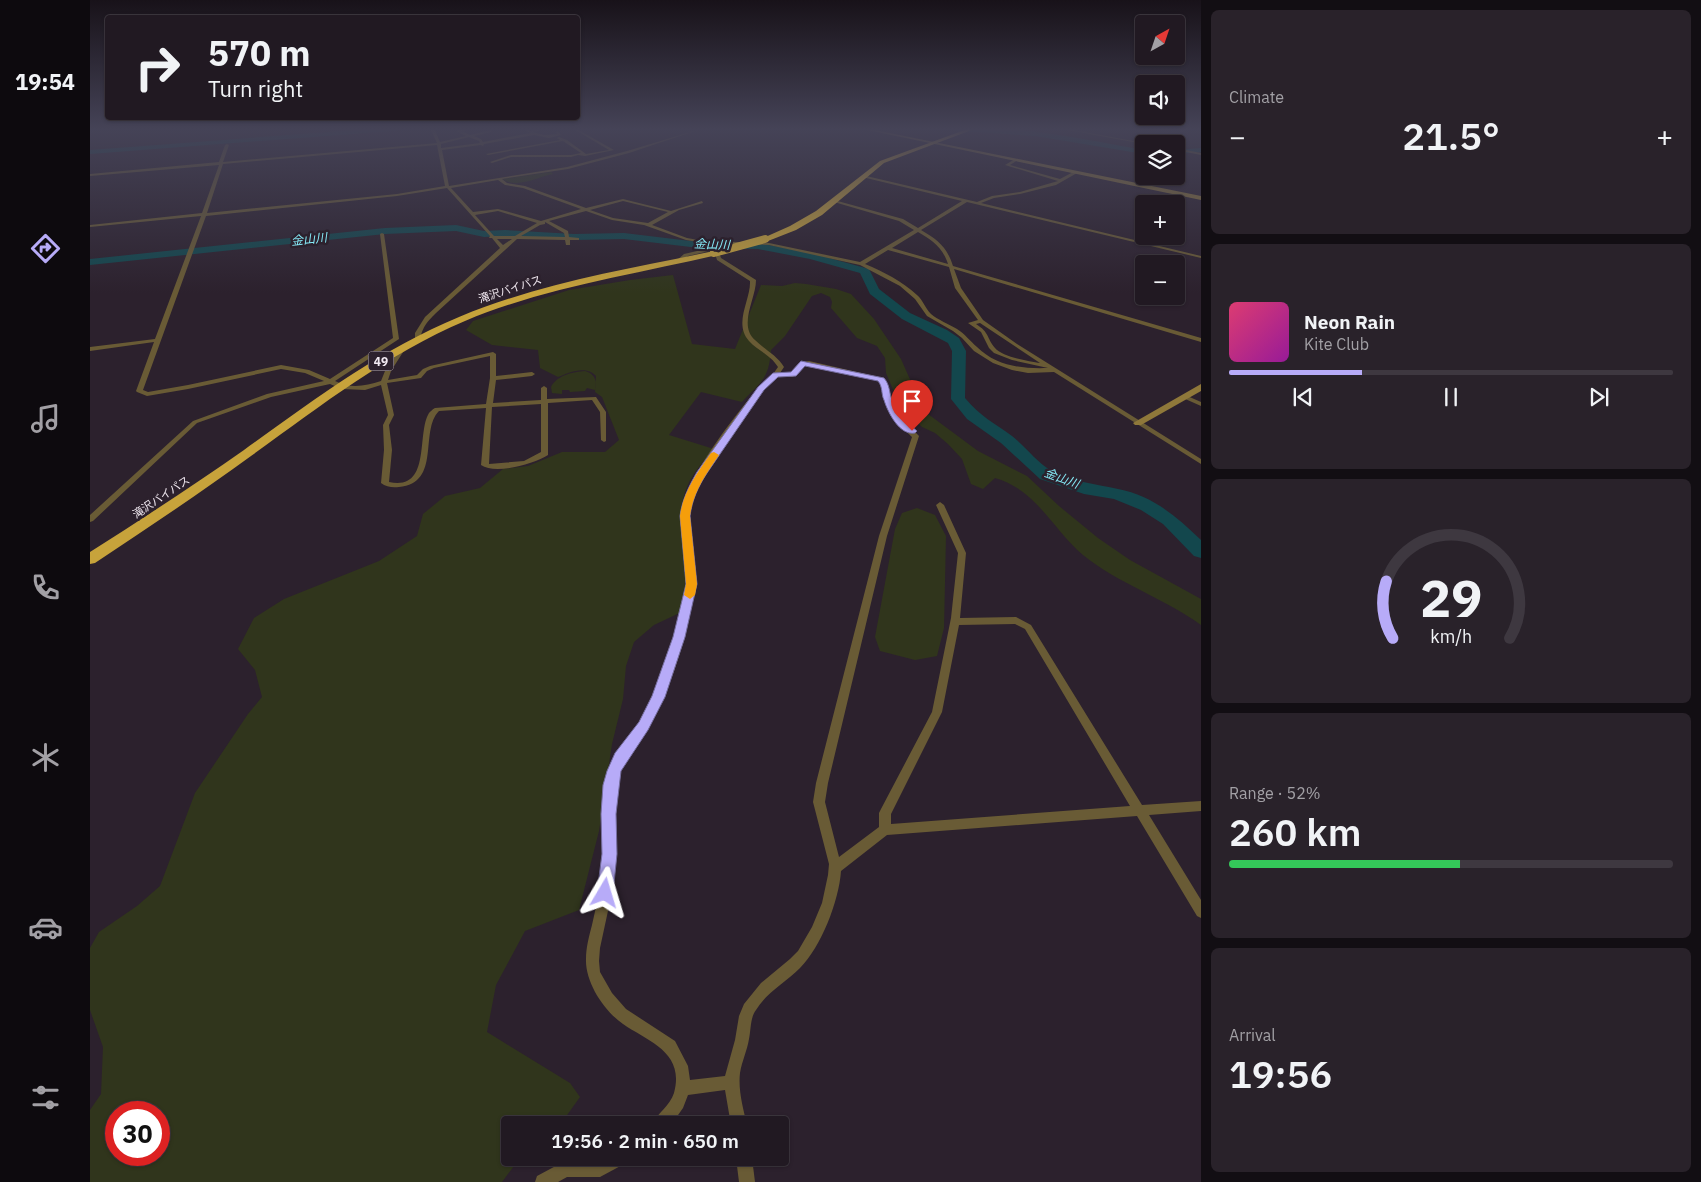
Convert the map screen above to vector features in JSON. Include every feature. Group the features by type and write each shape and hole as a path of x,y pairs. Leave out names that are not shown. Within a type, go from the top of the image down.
{"highway":[{"name":"滝沢バイパス","path":"90,559 227,468 342,387 416,341 462,319 535,294 678,261 716,248 765,239 802,224 835,201 855,183"}],"street":[{"path":"215,183 139,391 143,393 188,387 271,368 294,368 307,371 342,387 365,388 384,382 419,377 432,367 494,354 489,406 486,465 488,466 526,464 546,453 544,388"},
{"path":"90,226 397,195 466,183"},
{"path":"505,183 524,187 620,222 648,225 716,248 769,244 861,264 902,285 917,298 929,315 964,337 976,350 995,362 1014,369 1028,371 1052,368"},
{"path":"894,183 1201,257"},
{"path":"978,203 993,196 1020,193 1054,183"},
{"path":"1130,183 1201,198"},
{"path":"447,186 491,237 503,248"},
{"path":"416,341 417,333 436,309 461,289 472,275 503,248 527,230 583,210 623,200 672,212"},
{"path":"861,264 967,200"},
{"path":"835,201 884,214 920,229 935,240 947,254 958,288 981,321 1201,462"},
{"path":"648,225 672,212 702,202"},
{"path":"471,214 498,210 545,222 566,232 568,242"},
{"path":"90,519 195,422 269,395 330,382 396,339 382,234"},
{"path":"491,237 517,237 568,242 577,240"},
{"path":"669,1116 680,1099 684,1082 679,1061 669,1044 625,1017 602,989 593,971 594,950 610,854 609,814 614,771 620,758 644,726 659,697 679,637 692,584 685,516 688,498 702,472 750,403 780,370 779,362 756,344 746,333 745,326 754,283 751,278 719,259 716,248"},
{"path":"888,248 1201,340"},
{"path":"725,269 737,270"},
{"path":"981,321 972,323 983,331 996,352 1014,359 1052,368"},
{"path":"90,349 158,340"},
{"path":"402,349 388,371 384,382 391,415 386,425 388,450 385,484 406,484 415,478 421,470 429,422 432,414 437,409 594,398 603,412 604,440"},
{"path":"738,1116 732,1074 742,1043 749,1008 758,995 775,978 796,963 821,925 832,889 835,868 819,802 822,783 883,536 916,436 901,424 888,400 884,384 881,380 809,363 802,364 791,376 776,375"},
{"path":"493,378 532,374"},
{"path":"1138,423 1201,387"},
{"path":"1185,397 1201,404"},
{"path":"885,830 885,814 937,712 956,622 962,553 940,505"},
{"path":"956,622 1016,620 1028,627 1201,912"},
{"path":"835,868 885,830 1201,806"},
{"path":"682,1088 733,1082"},
{"path":"543,1182 565,1169 585,1167 600,1169 606,1166"},
{"path":"745,1166 747,1182"}],"green space":[{"path":"673,275 692,344 735,349 761,285 806,284 836,289 851,294 874,319 901,359 924,411 978,451 1027,476 1059,506 1098,538 1130,560 1201,599 1201,625 1187,615 1111,574 1083,555 1033,501 1010,484 995,478 983,489 971,484 962,459 948,444 935,433 922,427 900,406 886,373 885,358 877,346 857,338 831,308 832,302 830,297 821,293 812,296 785,336 771,350 768,368 763,379 742,402 701,392 669,435 714,449 692,476 682,507 683,555 687,580 686,599 688,609 654,625 634,642 626,666 623,699 612,744 599,831 579,910 525,931 496,985 487,1032 570,1083 580,1097 566,1116 501,1116 501,1166 514,1166 502,1182 90,1182 90,1110 101,1094 103,1047 90,1010 90,948 99,932 137,906 160,886 195,793 248,714 262,697 255,670 238,649 254,618 284,599 379,561 417,536 423,514 445,496 480,488 503,469 528,466 562,452 605,452 619,440 602,397 595,392 596,376 592,373 578,370 558,377 540,368 538,350 492,345 466,330 473,321 569,290"},
{"path":"585,371 594,378 596,383 595,390 587,388 585,391 570,392 569,390 562,390 562,394 552,393 551,387 561,377"},
{"path":"917,508 935,515 946,536 944,628 937,656 915,660 880,651 875,637 895,529 902,513"}],"waterway":[{"name":"金山川","path":"90,262 385,231 456,228 484,234 505,233 574,237 624,236 699,245 758,246 811,256 865,271 874,291 906,316 942,333 954,341 959,351 958,399 972,416 1007,440 1046,475 1090,490 1118,494 1147,506 1169,520 1201,551"}],"slow traffic":[{"path":"690,595 692,584 685,516 686,506 694,486 714,455"}],"route":[{"path":"605,893 610,854 609,814 614,771 620,758 644,726 659,697 679,637 692,584 685,516 686,506 688,498 702,472 761,389 776,375 791,376 804,363 883,381 885,393 901,424 912,431"}]}
